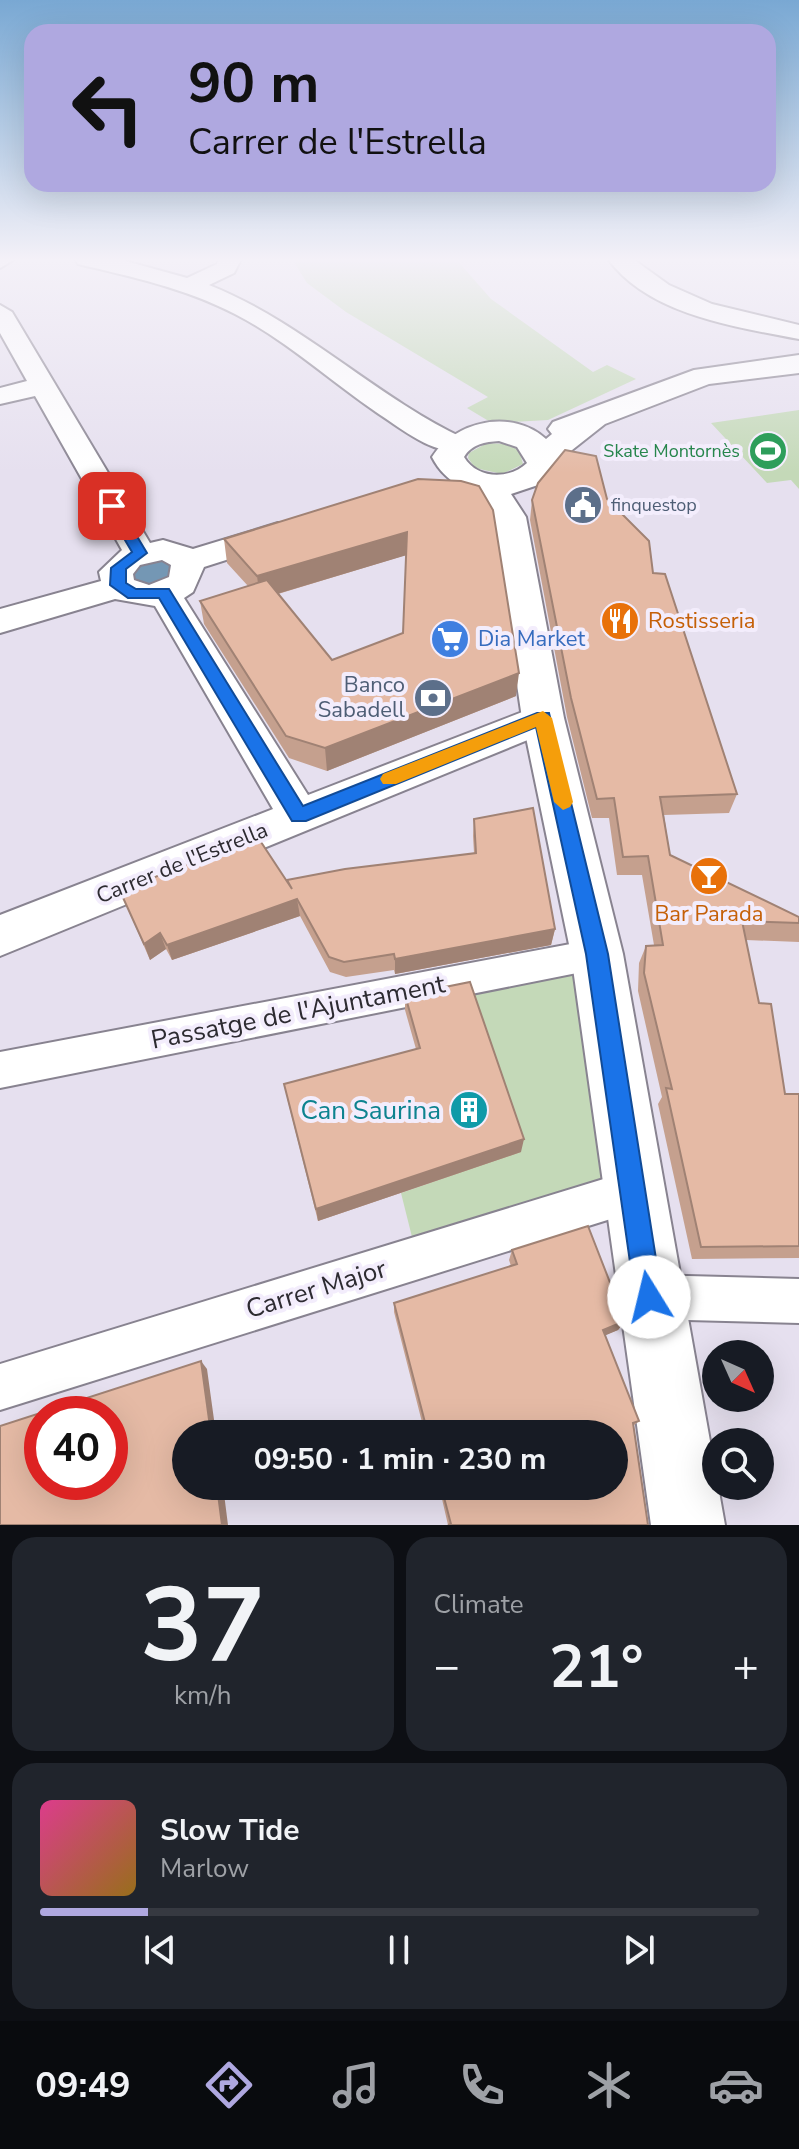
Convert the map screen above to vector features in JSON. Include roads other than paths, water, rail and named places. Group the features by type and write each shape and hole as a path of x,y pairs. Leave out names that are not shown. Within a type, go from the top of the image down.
{"street":[{"path":"10,330 140,553"},
{"path":"278,330 413,425 456,471 493,492 527,486 557,446 597,419"},
{"path":"773,330 796,336"},
{"path":"456,471 482,432 510,434 558,430 597,419 651,394 728,371 799,364"},
{"path":"0,396 42,386"},
{"path":"510,434 536,445 527,486 543,718 597,954 649,1297 688,1525"},
{"path":"187,562 308,523"},
{"path":"163,550 180,555 187,562 189,569 185,580 164,593 141,596 120,586 116,577 119,568 140,553 163,550"},
{"path":"0,621 120,586"},
{"path":"164,593 299,816"},
{"name":"Carrer de l'Estrella","path":"0,936 543,718"},
{"name":"Passatge de l'Ajuntament","path":"0,1070 597,954"},
{"name":"Carrer Major","path":"0,1387 633,1191"},
{"path":"649,1297 799,1301"}],"water":[{"path":"161,558 172,561 172,585 133,588 127,572 135,564"}],"place":[{"name":"Skate Montornès","path":"768,451"},
{"name":"finquestop","path":"583,505"},
{"name":"Rostisseria","path":"620,621"},
{"name":"Dia Market","path":"450,639"},
{"name":"Banco Sabadell","path":"433,698"},
{"name":"Bar Parada","path":"709,876"},
{"name":"Can Saurina","path":"469,1110"}]}
